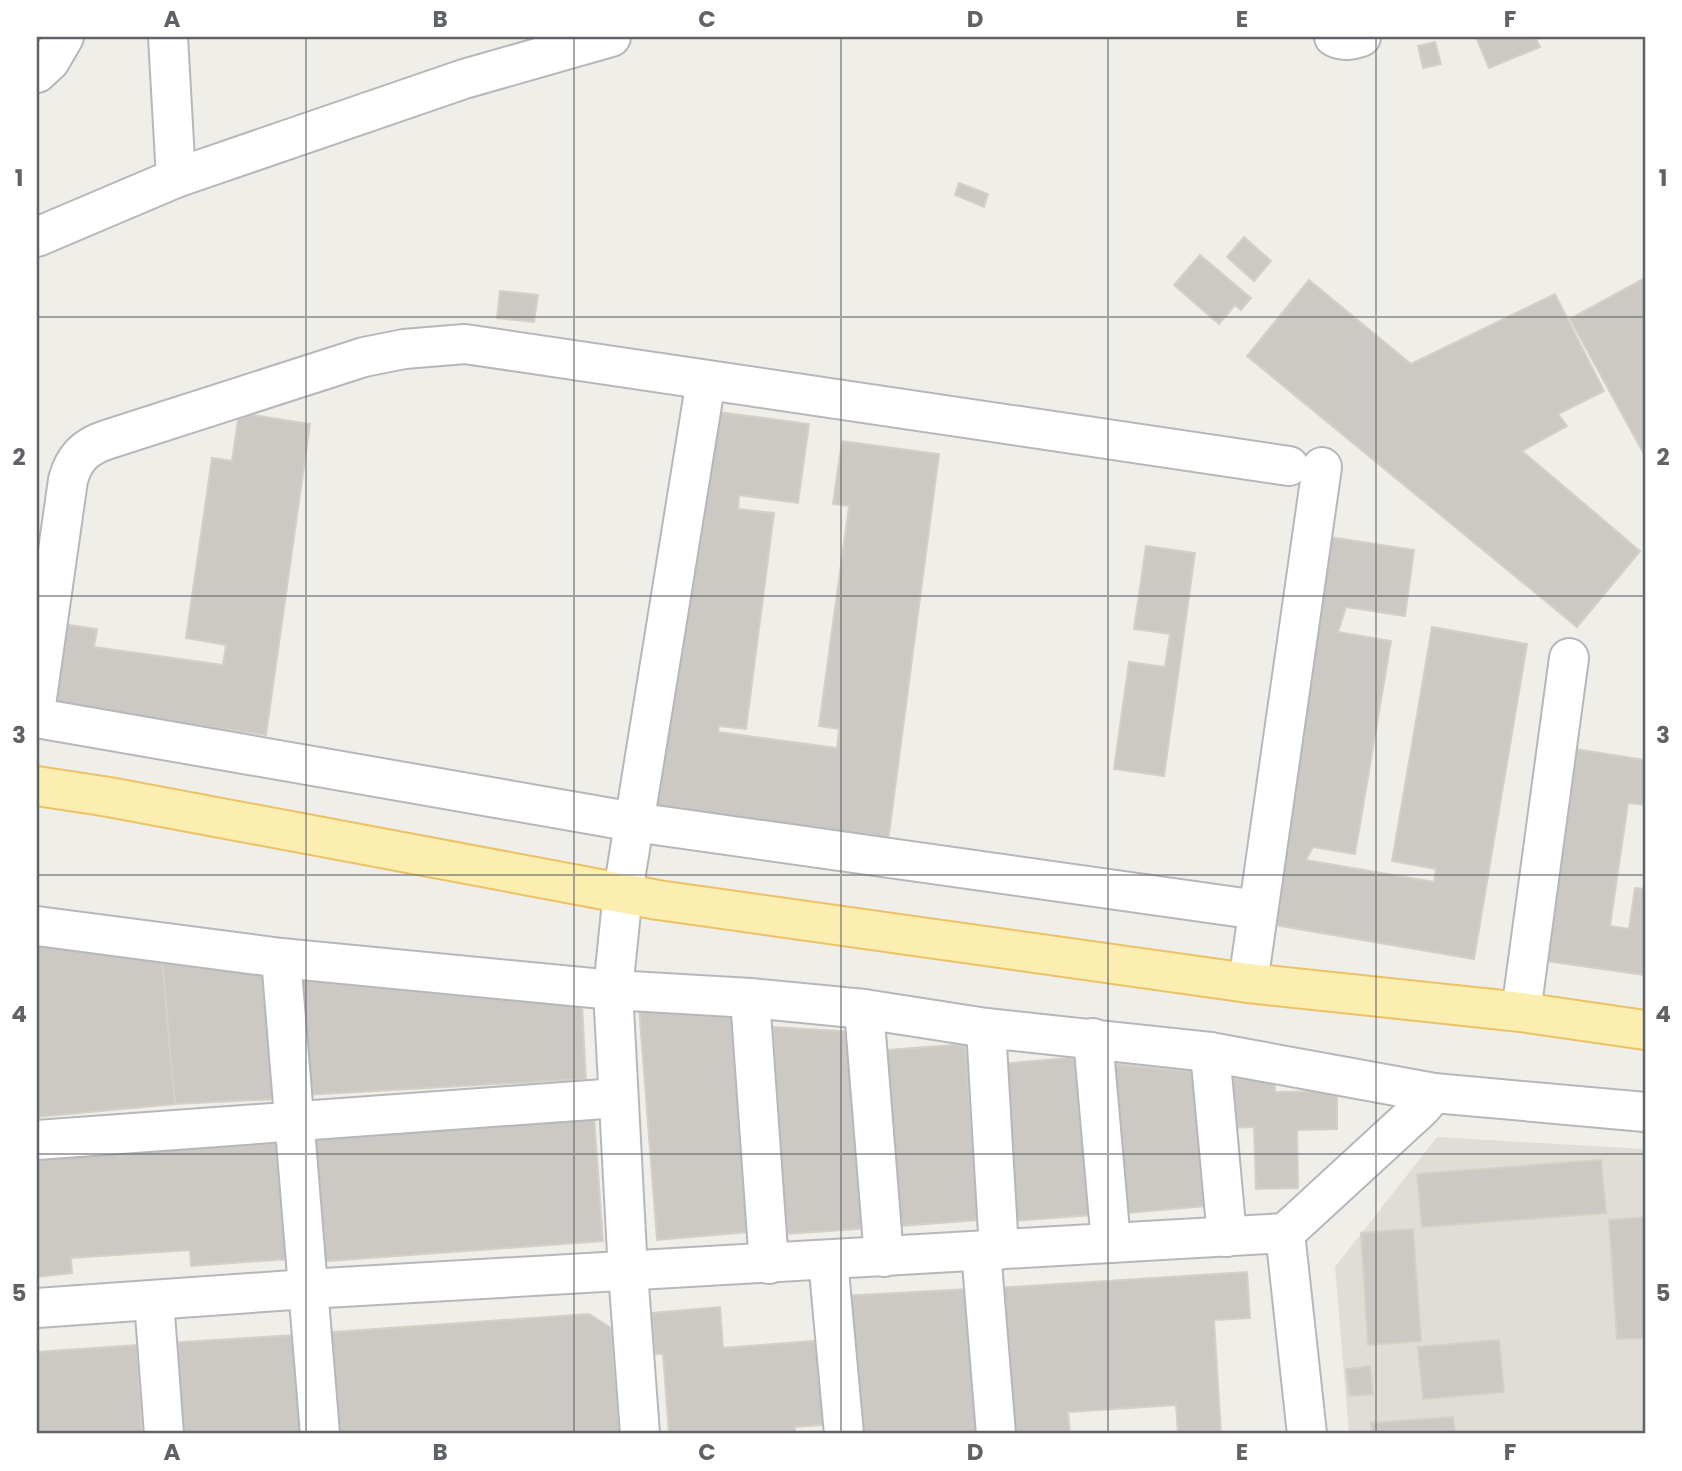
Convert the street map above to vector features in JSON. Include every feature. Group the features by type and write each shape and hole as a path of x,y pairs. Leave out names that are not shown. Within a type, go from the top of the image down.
{"main road":[{"path":"37,786 109,797 658,900 1248,983 1521,1012 1645,1030"}],"street":[{"path":"37,73 50,61 64,37"},
{"path":"168,37 176,178"},
{"path":"37,237 176,178 464,79 611,37"},
{"path":"1335,37 1340,40 1361,37"},
{"path":"37,698 68,480 80,453 92,445 364,357 434,345 465,344 1306,466 1248,983"},
{"path":"640,1434 628,1272 613,990 623,892 706,380"},
{"path":"1521,1012 1569,658"},
{"path":"37,718 634,822 1258,910"},
{"path":"37,926 281,958 613,990 750,998 864,1009 986,1028 1210,1052 1434,1093 1645,1112"},
{"path":"281,958 320,1434"},
{"path":"750,998 769,1264"},
{"path":"864,1009 884,1257"},
{"path":"986,1028 996,1434"},
{"path":"1093,1038 1111,1243"},
{"path":"1210,1052 1227,1237"},
{"path":"37,1307 1285,1233 1434,1093"},
{"path":"37,1140 618,1098"},
{"path":"1285,1233 1307,1434"},
{"path":"828,1260 844,1434"},
{"path":"154,1301 164,1434"}],"shaded area":[{"path":"1437,1137 1645,1149 1645,1434 1349,1434 1335,1267"}],"building":[{"path":"1476,37 1535,37 1540,47 1489,68"},
{"path":"1435,42 1441,64 1423,68 1418,46"},
{"path":"959,183 988,194 984,207 955,195"},
{"path":"1244,237 1271,261 1254,281 1227,257"},
{"path":"1200,255 1251,298 1241,310 1235,305 1219,324 1174,285"},
{"path":"1645,278 1645,456 1570,319"},
{"path":"1309,280 1411,364 1555,294 1604,391 1558,414 1567,426 1522,451 1640,551 1577,627 1247,356"},
{"path":"500,291 538,295 534,322 497,318"},
{"path":"695,409 809,424 798,503 739,495 738,509 774,513 746,729 719,726 718,732 837,748 839,729 819,726 849,506 833,504 842,441 939,454 888,842 642,809"},
{"path":"239,413 310,424 266,735 37,703 48,622 97,629 94,647 223,665 226,645 186,638 212,458 232,461"},
{"path":"1317,535 1414,550 1405,616 1346,607 1338,632 1391,641 1355,854 1313,847 1306,860 1434,882 1436,869 1392,861 1432,627 1527,644 1474,959 1257,922"},
{"path":"1146,546 1195,553 1164,776 1114,769 1129,662 1165,667 1170,634 1134,629"},
{"path":"1569,748 1645,760 1645,805 1628,803 1610,926 1629,929 1635,888 1645,889 1645,975 1538,960"},
{"path":"37,946 162,959 175,1104 37,1117"},
{"path":"162,959 266,969 279,1099 175,1104"},
{"path":"297,971 582,1005 586,1079 306,1095"},
{"path":"639,1007 740,1018 760,1231 657,1240"},
{"path":"773,1027 855,1032 871,1228 786,1234"},
{"path":"965,1044 979,1220 887,1227 874,1051"},
{"path":"1078,1057 1091,1215 1013,1221 1000,1064"},
{"path":"1114,1064 1193,1072 1206,1206 1127,1213"},
{"path":"1275,1078 1275,1092 1337,1091 1337,1129 1297,1130 1298,1188 1256,1189 1254,1127 1227,1128 1226,1079"},
{"path":"594,1116 603,1241 315,1262 306,1136"},
{"path":"281,1137 289,1259 191,1266 190,1250 71,1258 72,1273 37,1277 37,1150"},
{"path":"1601,1160 1606,1213 1422,1227 1417,1174"},
{"path":"1645,1217 1645,1338 1617,1339 1609,1220"},
{"path":"1413,1229 1421,1341 1368,1345 1361,1233"},
{"path":"1247,1272 1250,1318 1214,1320 1221,1434 1178,1434 1176,1405 1068,1412 1070,1434 1006,1434 996,1288"},
{"path":"969,1289 980,1434 854,1434 842,1296"},
{"path":"720,1307 723,1348 825,1340 832,1424 795,1427 795,1434 669,1434 663,1354 655,1354 652,1313"},
{"path":"589,1314 611,1328 620,1434 327,1434 320,1333"},
{"path":"295,1335 302,1434 172,1434 167,1343"},
{"path":"1499,1340 1504,1392 1423,1399 1418,1347"},
{"path":"137,1345 142,1434 37,1434 37,1352"},
{"path":"1370,1366 1373,1394 1349,1396 1346,1369"},
{"path":"1453,1417 1455,1434 1372,1434 1371,1423"}]}
